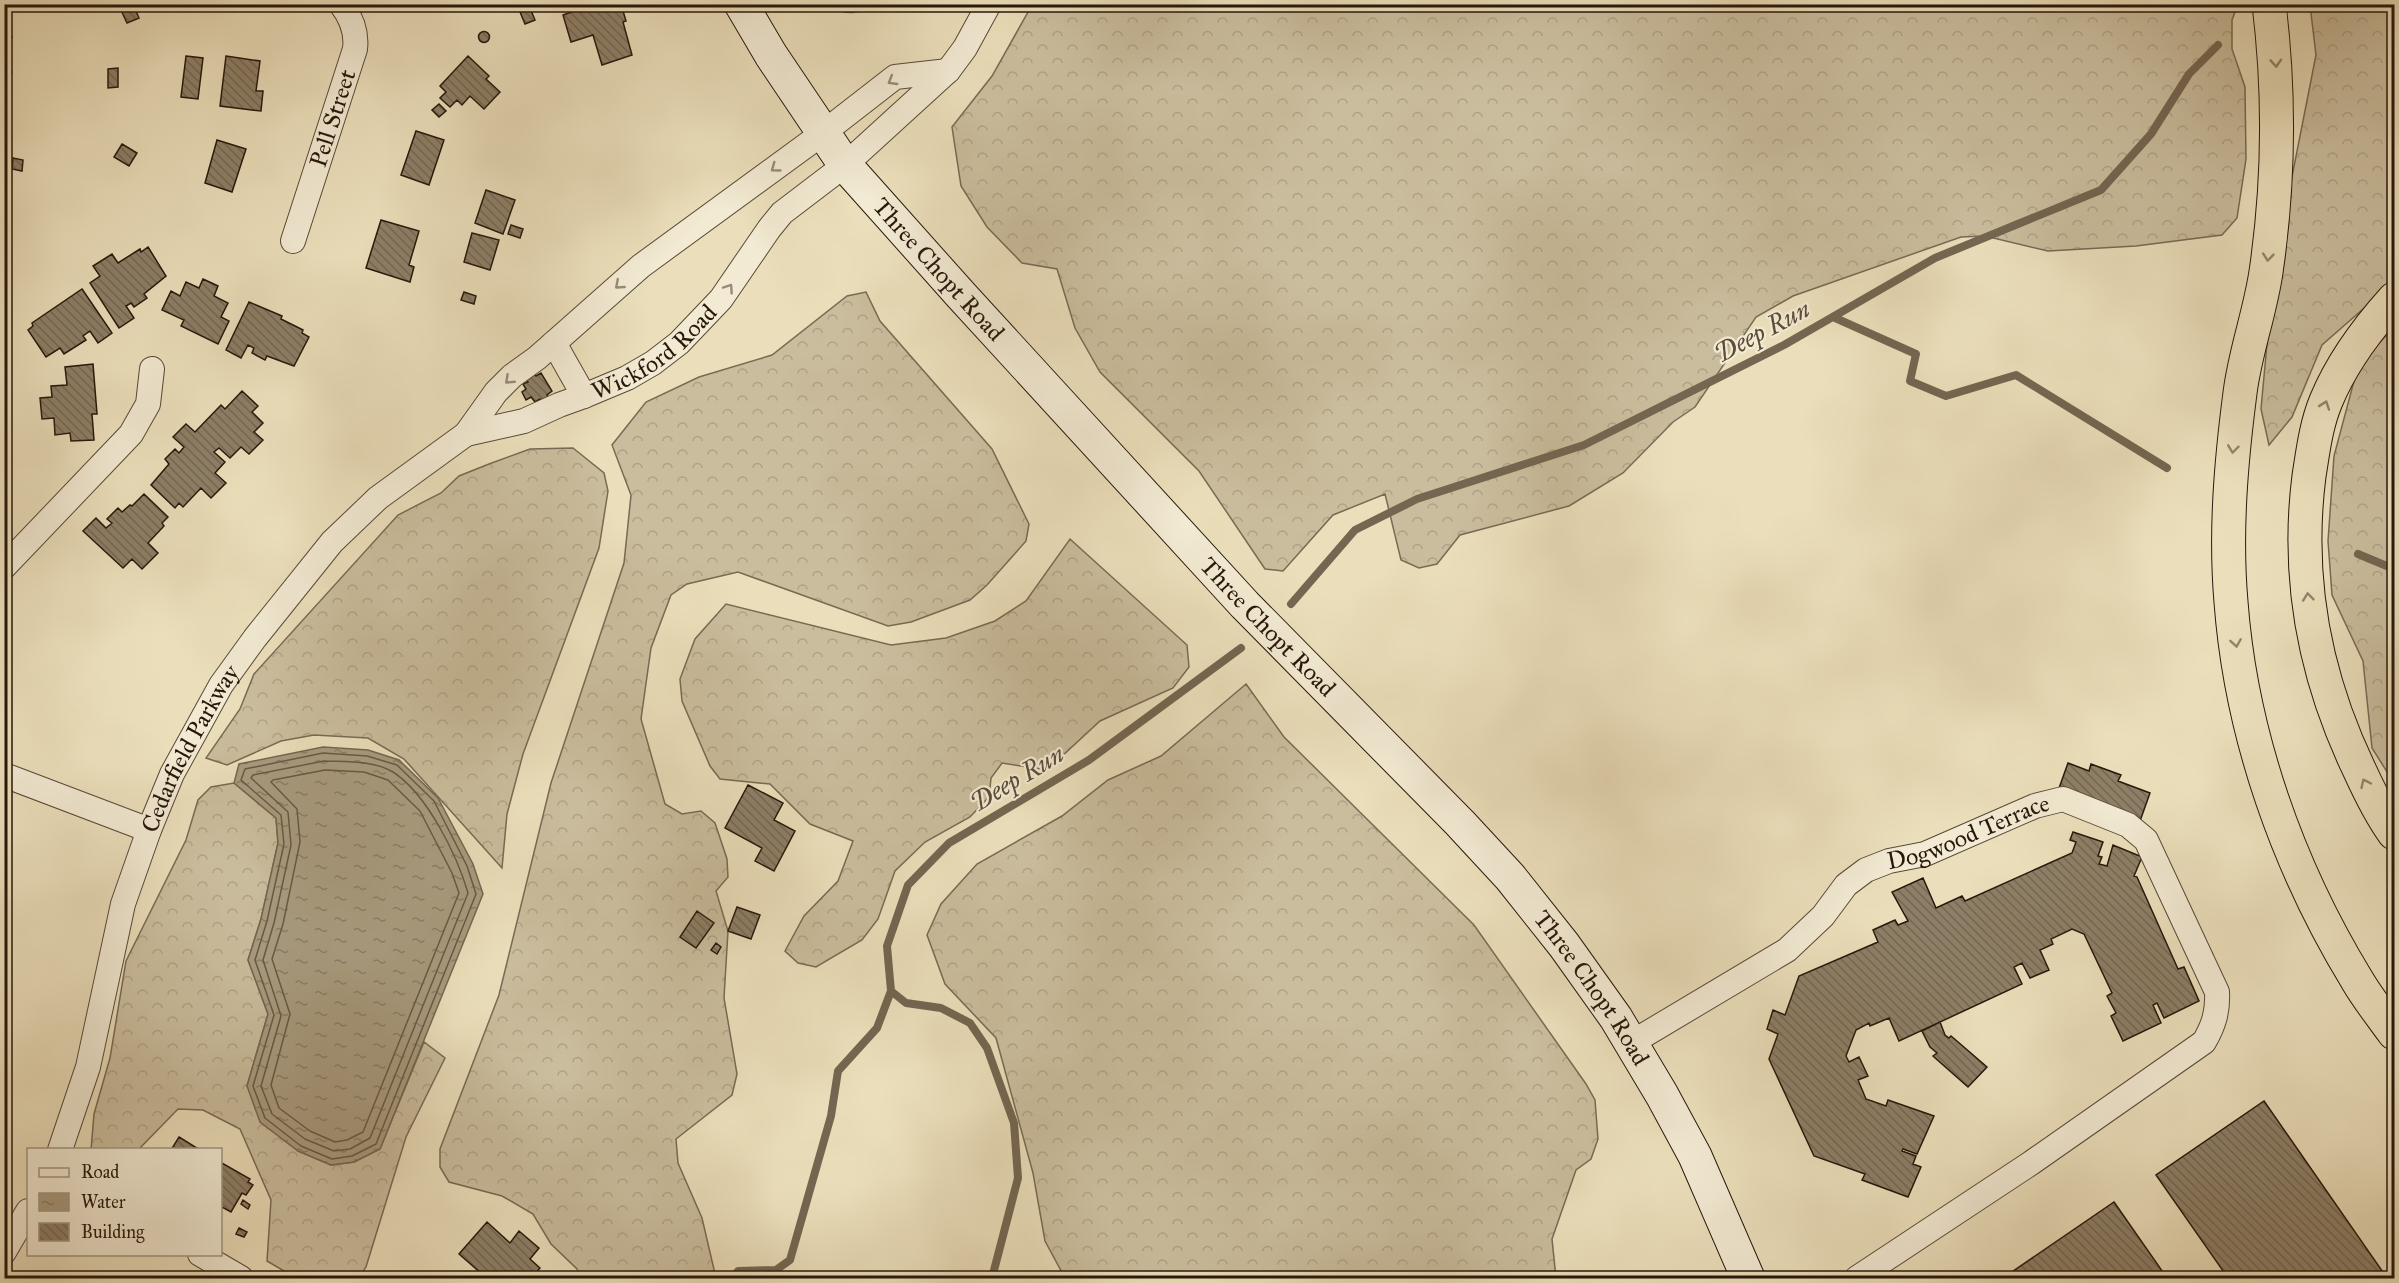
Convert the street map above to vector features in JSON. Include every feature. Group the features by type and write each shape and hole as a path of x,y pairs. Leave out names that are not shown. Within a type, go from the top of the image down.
{"highway":[{"path":"2269,4 2278,92 2276,179 2266,274 2241,388 2231,470 2228,523 2230,601 2251,733 2271,794 2302,874 2330,933 2359,982 2394,1033"},
{"path":"2394,299 2368,328 2339,373 2325,403 2314,443 2306,505 2305,571 2312,629 2325,686 2344,738 2369,791 2394,833"}],"main road":[{"name":"Three Chopt Road","path":"741,4 771,55 845,165 1229,588 1510,877 1564,945 1616,1018 1662,1095 1695,1156 1748,1278"}],"street":[{"name":"Wickford Road","path":"554,343 584,396 627,378 679,344 721,299 782,213 845,165 948,71 989,4"},
{"name":"Pell Street","path":"293,241 355,49 357,40 350,7"},
{"path":"554,343 641,266 823,133 895,76 948,71"},
{"name":"Cedarfield Parkway","path":"60,1148 88,1067 123,904 172,774 221,686 297,585 356,517 466,434 496,392 512,376 554,343"},
{"path":"4,567 131,434 148,404 152,369"},
{"name":"Cedarfield Parkway","path":"466,434 524,421 584,396"},
{"path":"4,775 149,830"},
{"name":"Dogwood Terrace","path":"1631,1043 1787,950 1823,916 1846,885 1866,870 1889,861 1924,854 2035,806 2063,799 2128,825 2146,840 2217,992 2218,1010 2212,1029 2204,1041 2086,1125 1857,1278"},
{"path":"4,1252 27,1212"},
{"path":"203,1256 241,1278"}],"green space":[{"path":"2238,4 2232,20 2232,49 2245,87 2246,159 2237,218 2222,235 2136,246 2048,251 1985,236 1961,237 1793,296 1756,317 1695,407 1673,422 1623,473 1569,506 1460,535 1437,564 1419,568 1401,560 1385,494 1333,515 1283,571 1265,569 1199,471 1100,372 1075,328 1057,269 1022,263 987,227 961,186 952,127 992,76 1032,5"},
{"path":"831,5 875,5 865,10 846,12 835,9"},
{"path":"2310,5 2394,5 2394,282 2322,345 2292,417 2269,445 2261,409 2274,268 2316,55"},
{"path":"866,292 880,321 992,449 1029,524 1026,541 987,585 970,600 911,622 888,626 738,572 687,584 671,595 651,648 641,719 665,804 682,814 701,811 715,823 727,859 728,877 716,891 728,931 724,998 737,1074 732,1095 676,1139 678,1163 702,1218 716,1278 580,1278 577,1269 551,1244 533,1214 502,1196 449,1182 440,1167 440,1149 499,995 551,783 624,563 631,495 612,445 646,402 699,377 772,355 847,296"},
{"path":"2394,327 2394,783 2372,748 2363,661 2332,595 2328,541 2334,456 2358,366"},
{"path":"573,448 604,473 608,491 599,548 523,754 507,814 502,868 404,759 368,738 314,735 281,741 227,765 206,758 240,709 254,674 398,515 441,493 459,476 489,464 530,449"},
{"path":"1070,539 1187,645 1189,667 1173,688 1100,721 1047,770 1002,763 991,778 989,797 970,817 925,842 895,871 878,919 862,940 816,967 798,963 785,951 804,916 838,881 853,841 810,824 770,784 720,779 710,766 682,701 680,679 695,639 726,604 891,645 946,638 995,621 1026,601"},
{"path":"1246,684 1284,737 1474,925 1595,1100 1598,1139 1591,1159 1576,1170 1552,1239 1556,1278 1065,1278 1045,1241 1033,1173 996,1038 945,984 927,935 941,904 977,864 1062,816 1108,780 1161,756"},
{"path":"234,783 276,818 278,843 261,919 248,960 268,1014 247,1086 298,1151 331,1165 354,1162 380,1149 424,1042 445,1058 406,1137 366,1267 359,1278 296,1278 267,1261 271,1200 240,1129 203,1110 178,1109 140,1148 91,1148 94,1114 110,1058 126,961 186,840 198,800 211,787"}],"water":[{"path":"323,747 368,750 399,760 438,798 473,864 483,894 380,1149 354,1162 331,1165 298,1151 260,1122 247,1086 268,1014 248,960 261,919 278,843 276,818 234,783 239,764"}],"building":[{"path":"133,4 139,18 127,23 120,8"},
{"path":"522,4 534,4 534,6 523,9"},
{"path":"594,4 621,4 626,21 623,22 632,55 602,65 593,35 571,42 563,15"},
{"path":"530,8 535,20 525,24 520,12"},
{"path":"484,31 490,37 484,43 478,37"},
{"path":"4,32 12,37 4,48"},
{"path":"186,56 203,58 198,99 181,97"},
{"path":"226,56 260,61 256,91 263,91 261,111 220,106"},
{"path":"468,56 489,76 486,79 500,92 484,109 470,96 462,105 457,100 450,107 440,98 446,92 440,86"},
{"path":"4,67 12,72 4,84"},
{"path":"118,68 118,87 108,88 108,69"},
{"path":"439,104 446,111 439,117 432,110"},
{"path":"416,131 444,140 429,185 401,175"},
{"path":"217,140 246,149 232,192 205,183"},
{"path":"122,144 137,153 129,166 114,157"},
{"path":"13,158 23,160 22,171 12,169"},
{"path":"486,190 515,200 503,234 475,223"},
{"path":"381,220 419,231 409,265 414,267 410,282 366,268"},
{"path":"511,225 523,229 520,238 508,234"},
{"path":"472,233 499,240 490,270 464,262"},
{"path":"148,247 166,276 144,294 147,298 134,307 131,303 126,306 134,318 119,328 90,283 100,276 93,266 112,254 118,263 140,249 141,252"},
{"path":"203,279 218,286 214,296 228,303 221,317 229,321 218,344 181,326 184,320 162,310 171,291 180,296 186,282 199,288"},
{"path":"82,289 112,333 98,343 90,331 83,336 86,340 64,354 60,348 46,357 28,330 33,326 32,323"},
{"path":"464,292 476,296 474,304 461,300"},
{"path":"249,302 282,316 281,319 303,330 302,333 309,337 294,366 267,356 265,360 252,353 254,348 248,345 241,358 226,350"},
{"path":"93,364 97,414 92,414 94,440 71,441 70,433 55,435 54,418 42,419 40,398 52,397 51,386 67,385 65,367"},
{"path":"534,373 536,376 541,373 552,391 547,395 549,398 542,402 540,399 535,402 531,397 526,400 522,392 526,389 523,384 528,382 526,379"},
{"path":"242,391 258,406 252,412 263,423 254,432 263,440 249,454 241,447 230,458 219,448 214,452 225,462 215,473 226,483 211,498 201,488 183,507 179,503 175,508 151,485 169,464 165,459 175,449 179,453 184,447 173,437 186,424 195,432 221,405 225,409"},
{"path":"144,494 168,517 162,523 164,526 148,543 158,553 142,569 132,559 123,568 83,531 96,518 106,528 112,523 107,519 118,508 122,512"},
{"path":"2068,763 2089,771 2091,764 2121,775 2118,781 2150,793 2140,821 2058,791"},
{"path":"748,785 783,803 774,820 795,831 774,871 755,861 762,848 725,828"},
{"path":"2073,832 2103,842 2098,856 2102,857 2099,864 2107,866 2113,845 2142,857 2134,876 2137,877 2178,969 2184,967 2199,1001 2164,1018 2157,1003 2153,1005 2161,1023 2123,1041 2111,1016 2116,1013 2107,996 2112,993 2084,934 2072,929 2051,939 2053,944 2040,950 2049,970 2030,978 2022,963 2014,967 2022,984 1899,1041 1889,1018 1870,1026 1869,1023 1856,1030 1846,1056 1849,1062 1859,1057 1868,1076 1858,1080 1866,1099 1886,1106 1888,1100 1934,1116 1917,1154 1903,1149 1902,1151 1916,1156 1913,1164 1921,1167 1908,1197 1862,1180 1865,1174 1814,1156 1769,1059 1778,1034 1767,1029 1773,1010 1785,1015 1799,976 1878,942 1873,930 1895,920 1898,925 1908,921 1892,892 1923,878 1936,908 1962,896 1965,901 2072,853 2076,842 2070,840"},
{"path":"737,907 760,915 751,939 728,931"},
{"path":"697,911 714,923 696,948 680,937"},
{"path":"716,943 721,947 717,954 711,950"},
{"path":"1940,1022 1945,1035 1949,1038 1951,1036 1987,1067 1968,1087 1933,1056 1937,1053 1930,1047 1922,1031"},
{"path":"2264,1101 2387,1278 2228,1278 2156,1175"},
{"path":"179,1137 197,1148 172,1148"},
{"path":"222,1163 250,1179 248,1182 253,1185 246,1195 242,1193 231,1212 222,1207"},
{"path":"243,1200 250,1205 248,1209 241,1204"},
{"path":"2114,1202 2167,1278 2003,1278"},
{"path":"487,1222 510,1243 519,1231 539,1248 530,1259 540,1268 531,1278 478,1278 482,1274 459,1254"},
{"path":"239,1228 247,1232 244,1237 236,1234"},
{"path":"185,1273 194,1278 181,1278"}],"waterway":[{"name":"Deep Run","path":"1291,604 1355,530 1417,499 1584,445 1784,345 1935,258 2101,190 2151,134 2189,74 2218,45"},
{"path":"1833,317 1916,354 1910,381 1946,396 2016,375 2167,468"},
{"path":"2358,554 2394,569"},
{"name":"Deep Run","path":"733,1278 738,1271 776,1270 790,1260 831,1116 838,1071 877,1028 891,991 887,946 908,885 949,843 1089,760 1241,648"},
{"name":"Deep Run","path":"891,991 906,1003 941,1008 970,1023 987,1048 1014,1123 1018,1178 992,1278"}]}
